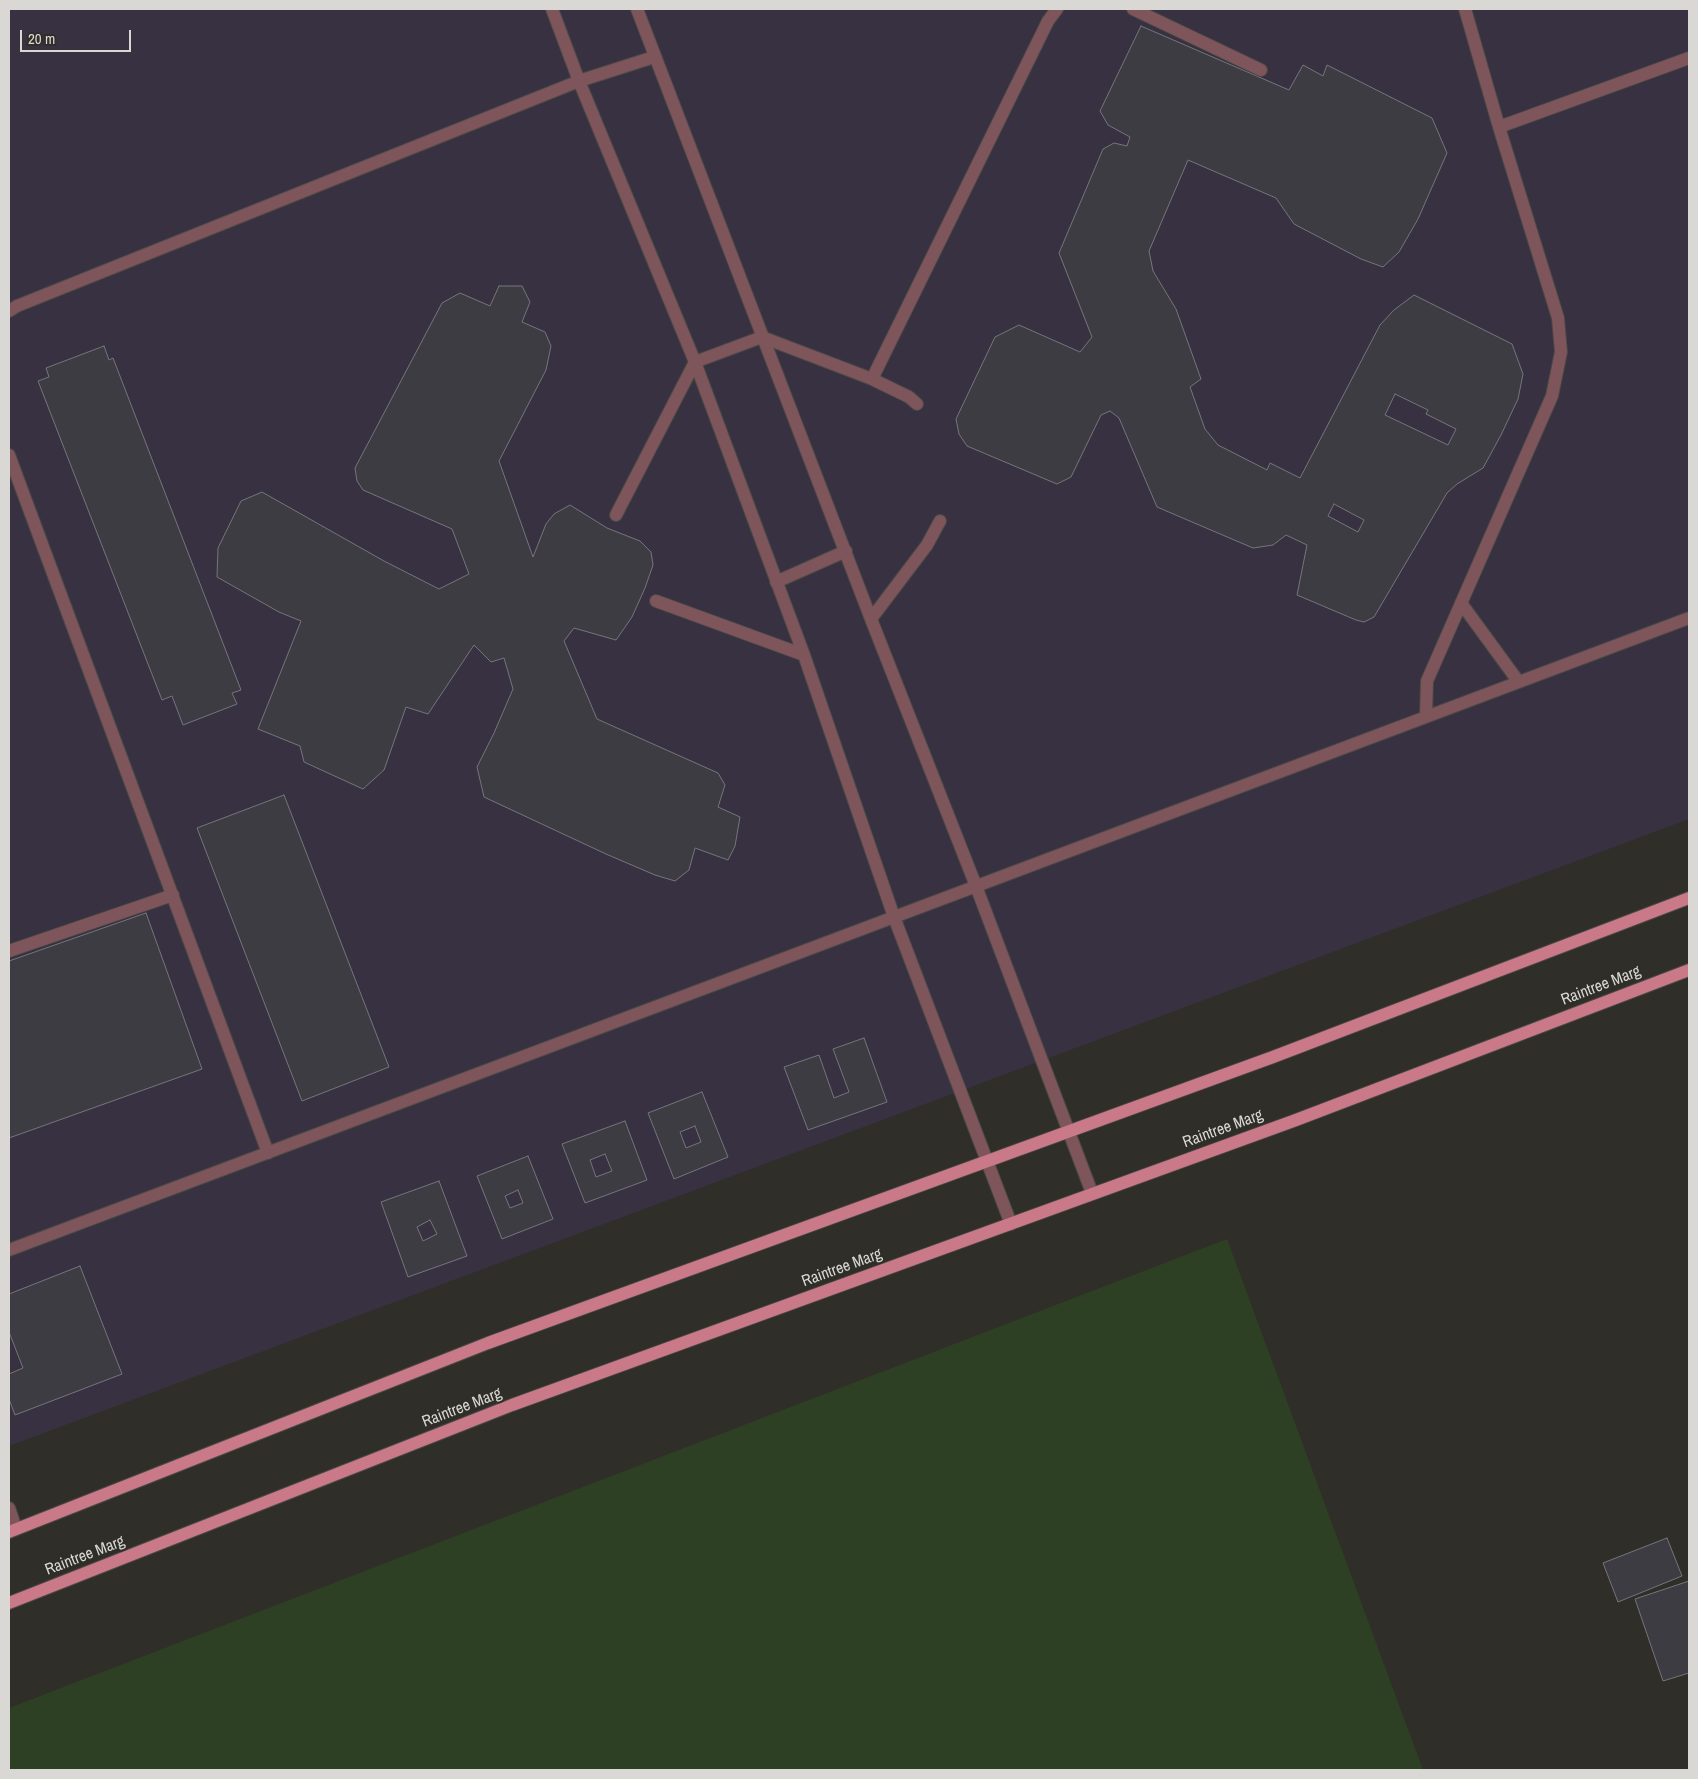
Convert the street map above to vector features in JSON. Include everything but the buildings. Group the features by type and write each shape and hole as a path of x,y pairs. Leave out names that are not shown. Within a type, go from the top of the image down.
{"main road":[{"path":"12,1530 488,1343 1282,1054 1689,898"},
{"name":"Raintree Marg","path":"9,1603 512,1405 1296,1120 1689,970"}],"lane":[{"path":"552,9 579,82 695,362 804,655 894,917 1011,1224"},
{"path":"637,9 871,619 976,886 1092,1193"},
{"path":"872,379 1048,21 1057,9"},
{"path":"1133,9 1261,70"},
{"path":"1426,716 1427,682 1552,396 1561,352 1558,318 1498,127 1466,9"},
{"path":"9,311 27,302 579,82 654,57"},
{"path":"1498,127 1689,58"},
{"path":"616,516 695,362 762,337 872,379 909,396 917,404"},
{"path":"9,455 268,1153"},
{"path":"871,619 926,545 940,521"},
{"path":"776,582 846,551"},
{"path":"656,602 804,655"},
{"path":"1461,603 1518,681"},
{"path":"9,1250 1689,618"},
{"path":"9,951 173,895"},
{"path":"9,1508 12,1530"}],"shaded area":[{"path":"9,9 1689,9 1689,819 9,1446"}],"green space":[{"path":"1227,1239 1423,1770 9,1770 9,1708"}]}
